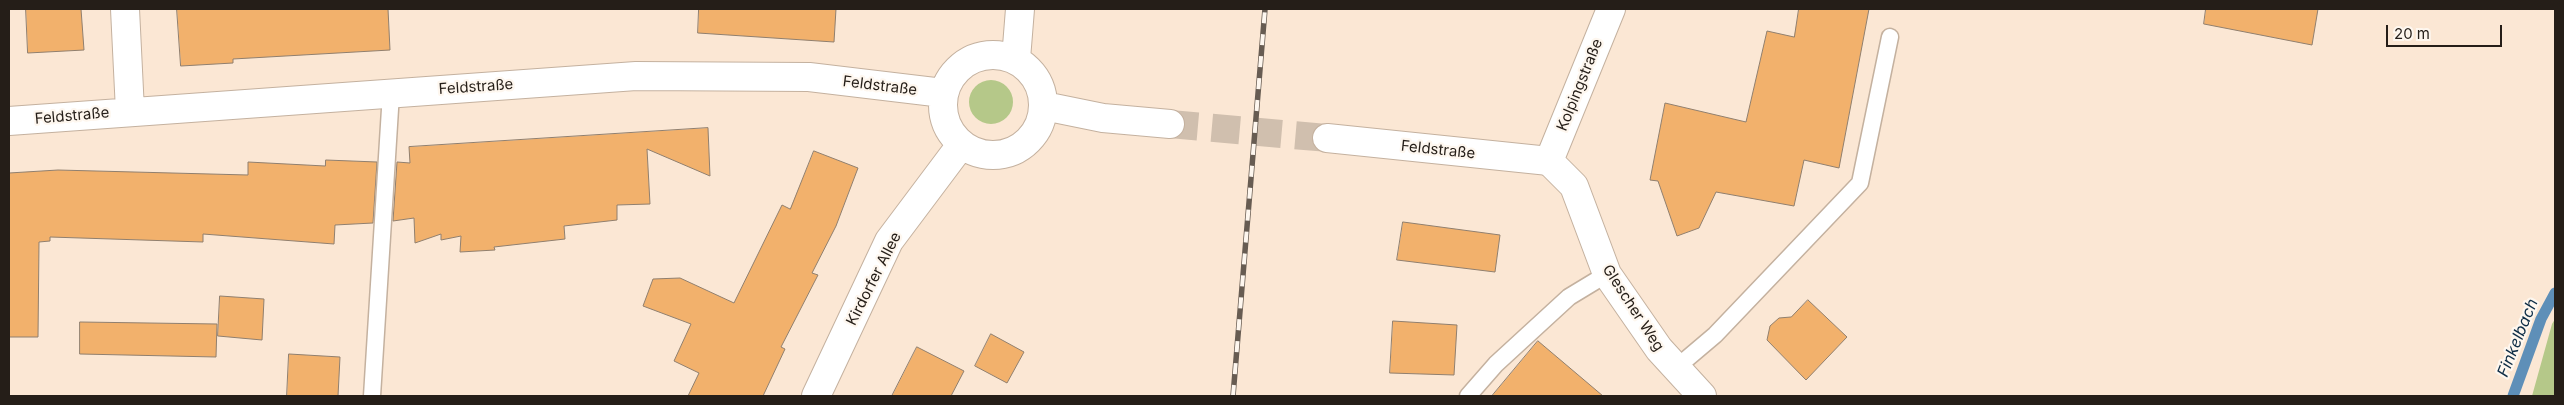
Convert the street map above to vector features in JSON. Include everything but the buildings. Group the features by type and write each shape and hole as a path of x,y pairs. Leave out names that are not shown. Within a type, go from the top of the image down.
{"street":[{"path":"125,9 130,111"},
{"path":"1016,59 1020,9"},
{"name":"Kolpingstraße","path":"1549,161 1611,9"},
{"path":"999,54 1016,59 1034,73 1042,89 1044,106 1037,132 1024,145 1009,153 982,154 961,145 948,127 942,111 943,93 955,71 969,60 981,55 999,54"},
{"name":"Feldstraße","path":"9,121 646,76 809,77 943,93"},
{"path":"1044,106 1103,118 1170,124"},
{"name":"Feldstraße","path":"1328,138 1549,161"},
{"name":"Kirdorfer Allee","path":"816,396 889,241 961,145"},
{"name":"Glescher Weg","path":"1549,161 1574,186 1607,274 1658,349 1702,396"}],"lane":[{"path":"1676,368 1715,335 1860,182 1890,38"},
{"path":"372,396 391,93"},
{"path":"1468,396 1496,364 1568,297 1607,274"}],"green space":[{"path":"991,80 1003,84 1009,90 1013,102 1009,114 1003,120 991,124 979,120 973,114 969,102 973,90 979,84"},
{"path":"2555,319 2555,396 2532,396 2552,324"}],"waterway":[{"name":"Finkelbach","path":"2513,396 2541,319 2555,293"}],"tunnel":[{"path":"1170,124 1327,138"}],"railway":[{"path":"1233,396 1265,9"}]}
